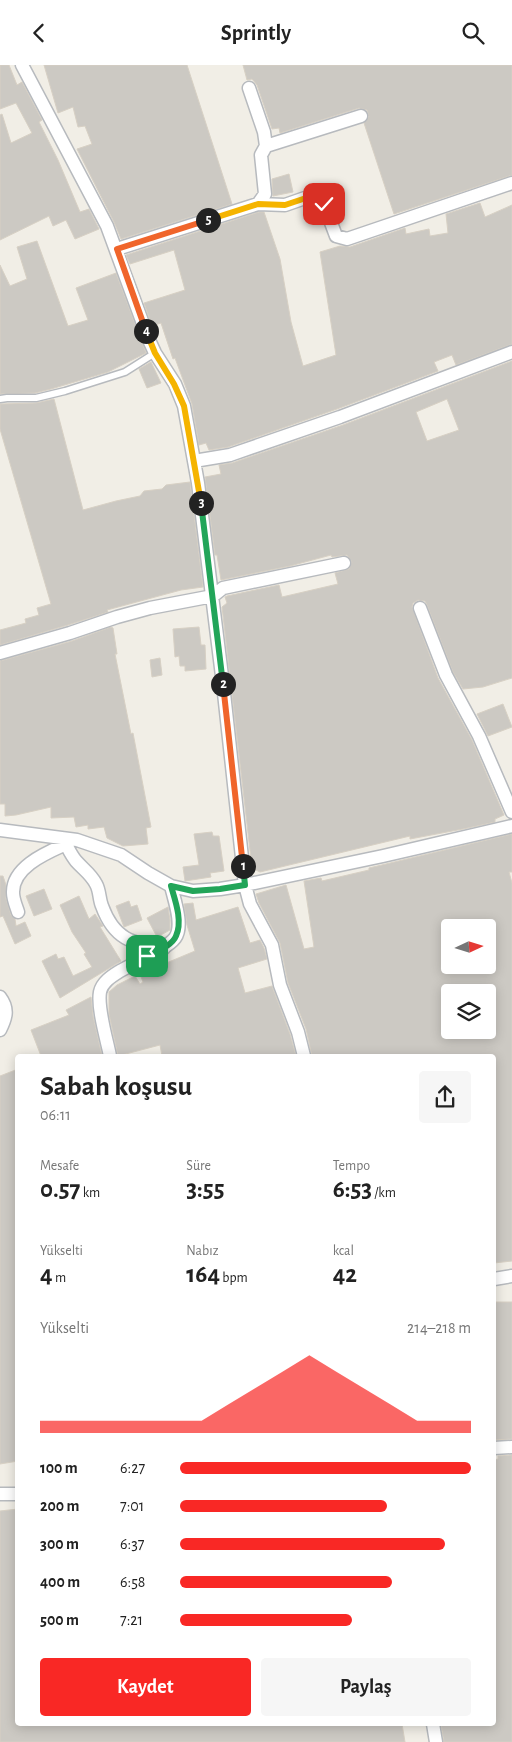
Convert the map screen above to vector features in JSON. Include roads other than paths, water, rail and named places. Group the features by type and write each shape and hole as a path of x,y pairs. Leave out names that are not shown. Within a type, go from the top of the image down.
{"street":[{"path":"22,65 92,196 117,249 155,353 174,384 184,406 194,461 213,596 245,885 250,904 272,945 280,985 298,1032 304,1054"},
{"path":"249,88 264,132 266,146 261,155 265,194 258,204"},
{"path":"266,146 361,116"},
{"path":"117,249 258,204 285,205 306,198 316,198 324,204 336,235 348,239 512,183"},
{"path":"194,461 230,455 512,352"},
{"path":"0,653 150,608 213,596 223,588 344,563"},
{"path":"420,607 446,675 479,736 512,811"},
{"path":"0,830 64,841 77,840 121,855 171,886 193,891 245,885 512,826"},
{"path":"18,912 13,892 17,878 27,866 64,841"},
{"path":"64,841 74,859 98,886 101,905 117,933 147,946 164,947"},
{"path":"110,1054 101,1012 100,993 104,983 113,975 164,947 176,937 179,922 171,886"},
{"path":"0,997 4,1003 6,1018 0,1030"},
{"path":"496,1279 512,1276"},
{"path":"496,1448 512,1447"},
{"path":"0,1494 15,1494"},
{"path":"433,1726 436,1742"}],"lane":[{"path":"0,399 36,399 65,391 125,372 155,353"}]}
